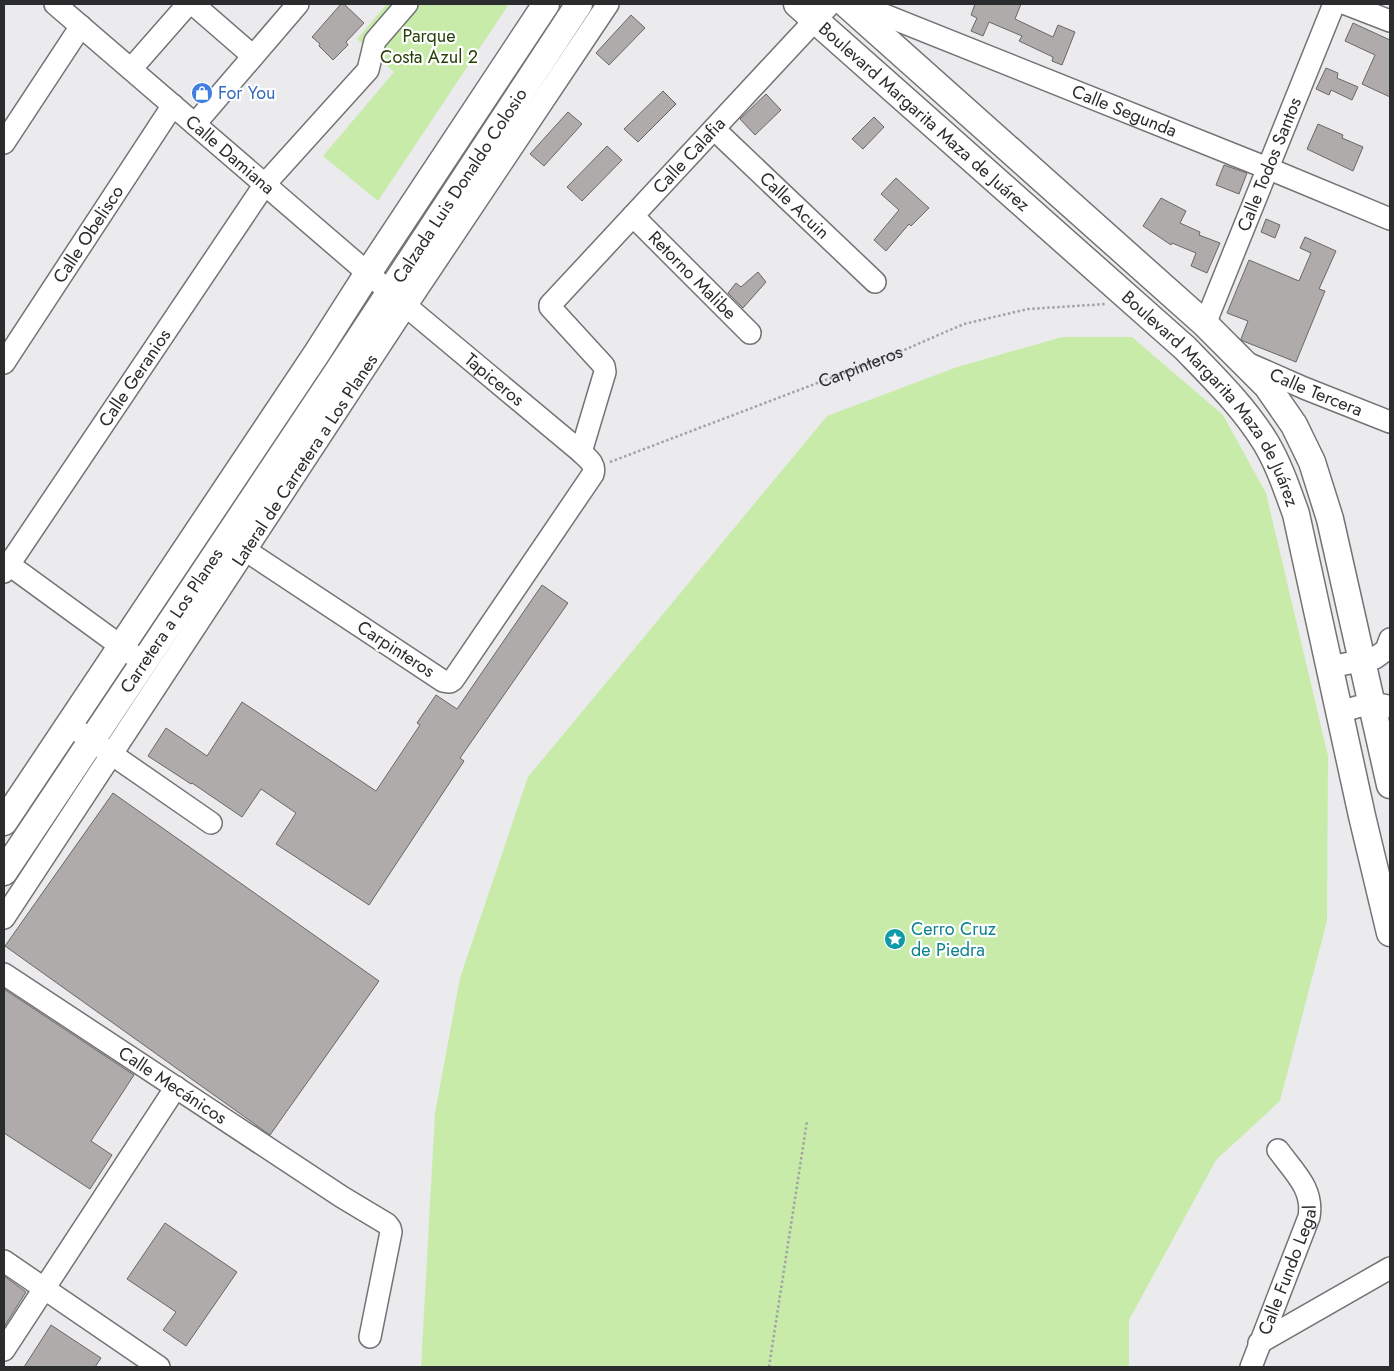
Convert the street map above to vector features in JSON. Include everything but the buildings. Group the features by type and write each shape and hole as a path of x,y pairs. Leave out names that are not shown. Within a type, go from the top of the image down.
{"main road":[{"name":"Calzada Luis Donaldo Colosio","path":"317,353 546,4"},
{"name":"Calzada Luis Donaldo Colosio","path":"340,368 398,299 579,4"},
{"name":"Boulevard Margarita Maza de Juárez","path":"846,4 1205,324 1267,386 1289,417 1312,462 1330,519 1361,662 1380,705 1390,785"},
{"name":"Boulevard Margarita Maza de Juárez","path":"814,9 1133,303 1185,348 1235,401 1265,442 1283,477 1296,514 1362,816 1390,933"},
{"name":"Carretera a Los Planes","path":"4,822 317,353"},
{"name":"Carretera a Los Planes","path":"4,872 101,746 144,663 236,544 340,368"}],"street":[{"path":"131,69 188,4"},
{"path":"193,4 253,56"},
{"path":"195,124 298,4"},
{"name":"Calle Geranios","path":"5,565 265,184 368,70 375,41 407,4"},
{"name":"Lateral de Carretera a Los Planes","path":"4,918 101,746 398,299 608,4"},
{"name":"Calle Segunda","path":"857,4 1390,219"},
{"name":"Calle Todos Santos","path":"1205,324 1334,4"},
{"path":"1346,4 1390,21"},
{"name":"Calle Calafia","path":"581,452 605,372 604,366 550,307 550,303 714,129 814,9"},
{"path":"4,143 71,12"},
{"name":"Calle Damiana","path":"71,12 131,69 398,299"},
{"name":"Calle Obelisco","path":"4,363 173,105"},
{"name":"Calle Acuin","path":"714,129 875,282"},
{"name":"Retorno Malibe","path":"633,216 750,333"},
{"name":"Tapiceros","path":"398,299 581,452"},
{"name":"Calle Tercera","path":"1242,360 1304,388 1390,422"},
{"path":"581,452 593,464 594,468"},
{"name":"Carpinteros","path":"236,544 444,681 450,682 593,474 594,468"},
{"path":"5,565 144,663"},
{"path":"1330,667 1361,662 1381,654 1386,650 1390,639"},
{"path":"1340,712 1380,705"},
{"path":"68,724 211,823"},
{"name":"Calle Mecánicos","path":"4,974 342,1197 387,1224 390,1228 370,1337"},
{"path":"4,1350 176,1087"},
{"name":"Calle Fundo Legal","path":"1252,1367 1311,1208 1308,1190 1278,1150"},
{"path":"4,1261 159,1367"},
{"path":"1260,1343 1390,1268"}],"path":[{"name":"Carpinteros","path":"594,468 895,353 964,324 1028,309 1133,303"},
{"path":"770,1367 807,1121"}],"green space":[{"name":"Parque Costa Azul 2","path":"387,4 509,4 378,201 323,156 394,72 357,39"},
{"path":"1062,337 1132,337 1223,415 1266,493 1328,756 1327,921 1280,1101 1216,1160 1129,1320 1129,1367 421,1367 435,1113 460,978 528,777 827,416 957,367"}],"place":[{"name":"For You","path":"202,93"},
{"name":"Cerro Cruz de Piedra","path":"895,939"}]}
